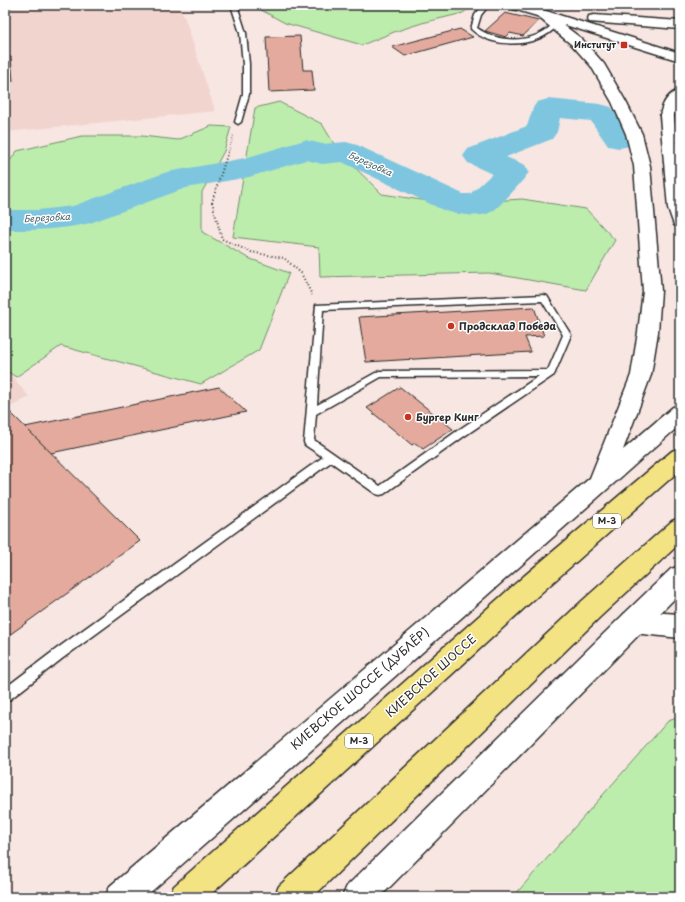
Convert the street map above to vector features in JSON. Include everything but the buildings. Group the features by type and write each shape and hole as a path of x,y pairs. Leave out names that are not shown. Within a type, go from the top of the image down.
{"highway":[{"name":"КИЕВСКОЕ ШОССЕ","path":"185,897 533,584 680,457"},
{"path":"290,897 590,609 680,528"}],"main road":[{"path":"514,5 680,57"},
{"path":"541,13 577,42 597,64 619,102 634,134 642,166 652,291 641,375 600,481"},
{"path":"541,13 618,22 680,25"},
{"path":"680,94 669,105 667,116 676,208 680,221"},
{"name":"КИЕВСКОЕ ШОССЕ (ДУБЛЁР)","path":"121,897 680,413"},
{"path":"358,897 633,622 680,577"},
{"path":"633,622 680,626"}],"lane":[{"path":"234,5 242,33 246,94 238,122"},
{"path":"486,5 478,15 474,29 479,34 488,37 509,40 532,40 544,35 555,25"},
{"path":"544,298 567,335 551,374 460,434 380,491 309,442 319,307 544,298"},
{"path":"311,412 379,374 551,374"},
{"path":"5,696 59,654 331,457"}],"path":[{"path":"238,122 212,202 222,239 251,252 284,258 301,273 319,307"}],"shaded area":[{"path":"5,5 178,5 185,19 215,111 5,132"},
{"path":"5,367 29,397 5,410"}],"green space":[{"path":"252,5 312,5 318,7 321,5 473,5 463,13 422,23 362,45 285,23"},
{"path":"279,102 322,124 339,152 382,194 448,204 522,199 586,209 615,240 586,290 489,273 320,277 319,247 233,237 255,108"},
{"path":"211,126 231,127 224,151 202,192 202,232 248,258 289,273 259,350 201,384 61,346 16,377 5,370 5,168 17,151 82,136 142,136 178,140"},
{"path":"680,717 680,897 513,897 668,721"}],"waterway":[{"name":"Березовка","path":"5,220 37,220 78,216 179,179 249,167 305,150 322,154 346,152 457,204 479,205 513,172 479,156 541,132 548,108 600,113 619,139"}],"place":[{"name":"Институт","path":"624,45"},
{"name":"Продсклад Победа","path":"451,326"},
{"name":"Бургер Кинг","path":"408,417"}]}
